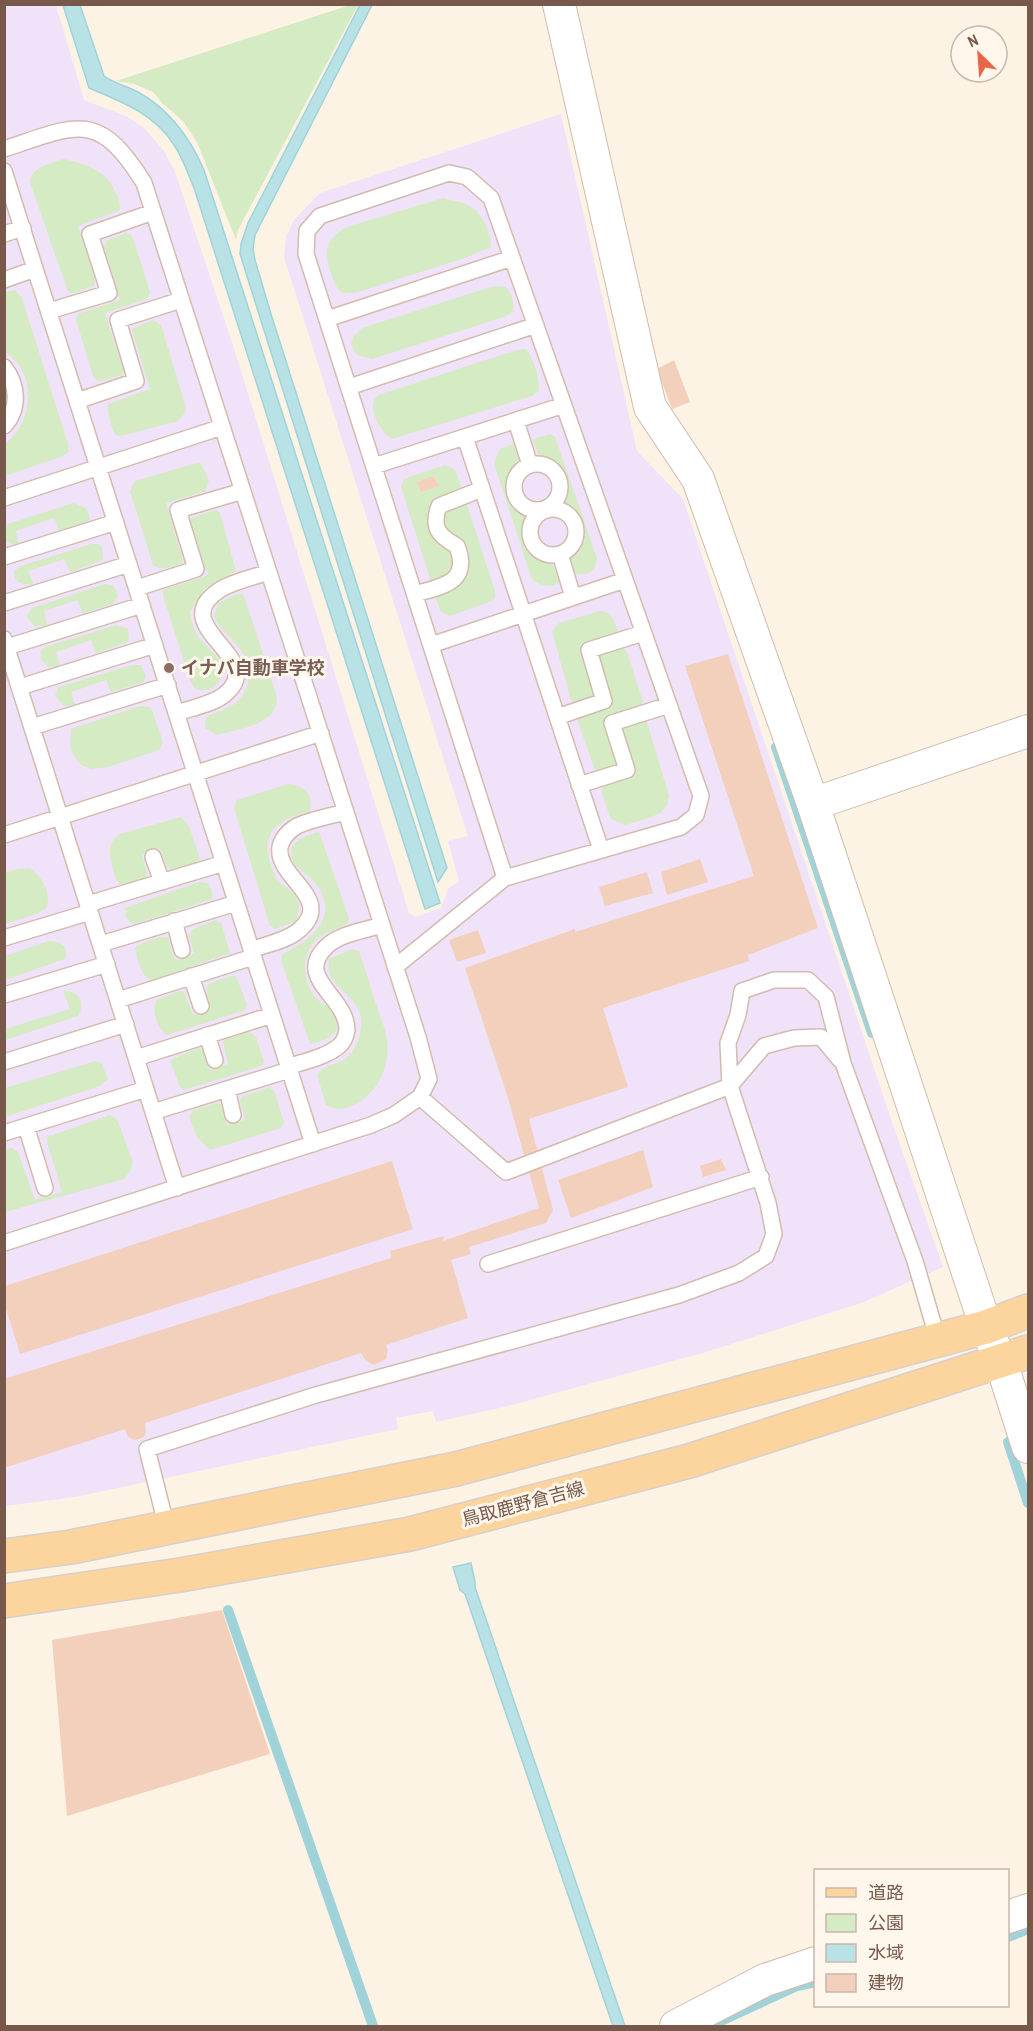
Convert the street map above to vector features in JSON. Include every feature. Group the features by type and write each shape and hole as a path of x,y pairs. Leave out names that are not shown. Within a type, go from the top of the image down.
{"main road":[{"path":"4,1556 71,1547 456,1469 986,1327 1029,1311"},
{"name":"鳥取鹿野倉吉線","path":"4,1601 180,1575 410,1534 689,1461 1015,1357"}],"street":[{"path":"559,4 650,407 698,479 813,804 986,1327 1015,1357 1029,1447"},
{"path":"813,804 1029,731"},
{"path":"1009,1917 1029,1910"},
{"path":"676,2026 765,1980 814,1964"}],"lane":[{"path":"4,148 69,128 96,130 112,141 129,159 144,183 418,1037 429,1079 420,1097 394,1115 371,1125 4,1243"},
{"path":"4,171 313,1144"},
{"path":"395,966 505,878 681,827 696,815 701,796 492,198 467,177 449,173 320,216 307,231 306,254 505,878"},
{"path":"49,311 109,292 90,234 153,212"},
{"path":"4,234 23,228"},
{"path":"327,319 512,258"},
{"path":"4,280 35,269"},
{"path":"77,400 136,381 118,320 181,300"},
{"path":"349,387 536,326"},
{"path":"4,367 11,375 16,391 14,408 4,426"},
{"path":"374,466 564,405"},
{"path":"516,421 530,465"},
{"path":"4,498 222,427"},
{"path":"465,437 601,850"},
{"path":"545,510 532,510 516,496 514,488 518,474 530,465 546,465 558,476 561,492 552,505 545,510 538,514 533,520 530,536 538,550 545,554 560,554 573,545 576,538 575,524 566,512 552,508 545,510"},
{"path":"415,594 453,581 459,574 461,564 457,546 443,539 438,531 436,514 439,506 482,489"},
{"path":"137,588 196,569 178,510 243,491"},
{"path":"4,557 116,522"},
{"path":"560,554 573,597"},
{"path":"4,603 129,564"},
{"path":"177,713 224,695 237,679 232,658 207,627 202,616 202,608 223,588 269,572"},
{"path":"431,645 625,580"},
{"path":"142,605 6,648 177,1188"},
{"path":"557,717 604,701 589,650 643,633"},
{"path":"20,687 154,645"},
{"path":"32,727 168,685"},
{"path":"579,785 627,770 612,723 669,705"},
{"path":"4,835 321,733"},
{"path":"118,1000 252,953 297,932 306,924 310,913 310,903 306,892 283,865 279,855 281,844 286,835 304,824 346,812"},
{"path":"153,857 162,882"},
{"path":"4,938 162,882 224,863"},
{"path":"101,944 236,903"},
{"path":"174,921 182,950"},
{"path":"153,1112 289,1068 330,1052 341,1044 346,1035 347,1023 344,1013 316,975 316,965 328,945 341,938 382,925"},
{"path":"4,996 107,964"},
{"path":"191,976 201,1006"},
{"path":"167,1528 147,1449 316,1395 679,1295 738,1273 766,1256 774,1234 768,1203 730,1086 728,1042 738,1016 742,991 774,980 808,980 826,997 843,1063 915,1261 938,1340"},
{"path":"136,1058 272,1015"},
{"path":"4,1062 126,1024"},
{"path":"207,1035 215,1060"},
{"path":"420,1097 506,1172 730,1086 764,1046 794,1038 821,1037 843,1063"},
{"path":"4,1133 146,1089"},
{"path":"226,1089 233,1115"},
{"path":"26,1126 45,1188"},
{"path":"488,1264 760,1177"}],"shaded area":[{"name":"イナバ自動車学校","path":"4,5 56,5 84,100 128,117 144,128 164,151 175,172 232,342 409,913 415,917 441,908 448,889 459,881 448,841 468,836 284,257 286,237 294,220 320,193 561,114 637,451 683,499 943,1267 864,1302 706,1352 504,1407 436,1422 433,1411 396,1418 398,1429 75,1497 5,1506"}],"green space":[{"path":"350,5 358,5 238,230 236,240 197,142 183,121 153,92 134,84 116,81"},
{"path":"63,159 86,165 100,173 111,184 120,205 120,210 78,226 95,281 94,286 73,293 67,289 30,182 37,169"},
{"path":"443,198 464,204 477,212 487,229 491,247 465,258 358,292 343,293 340,291 331,274 327,254 329,243 336,235 344,228"},
{"path":"126,233 131,235 134,241 150,292 147,299 105,313 124,372 122,375 100,381 94,379 76,320 80,313 120,300 104,246 108,240"},
{"path":"494,286 506,287 512,298 513,312 504,317 372,359 357,355 351,344 354,336 362,328"},
{"path":"15,290 22,298 69,452 5,476 5,444 22,423 28,397 23,372 16,361 5,352 5,292"},
{"path":"154,320 161,325 186,408 185,413 178,421 121,436 116,435 112,428 108,404 150,389 132,330"},
{"path":"526,349 539,380 539,391 532,396 392,439 379,425 373,406 378,395"},
{"path":"550,434 555,437 597,558 591,572 584,574 576,574 570,559 579,543 582,528 577,515 563,503 568,489 566,477 555,464 539,457 533,439"},
{"path":"513,444 520,463 512,474 509,492 518,512 527,515 524,535 530,552 553,565 559,582 549,586 532,580 494,463 500,449"},
{"path":"200,462 209,480 206,491 166,503 183,561 181,564 170,567 156,567 153,565 130,491 135,481"},
{"path":"445,465 455,470 461,487 437,499 430,530 438,544 455,554 452,574 431,582 401,487 404,479"},
{"path":"466,502 495,597 492,601 450,616 441,612 435,596 458,583 467,571 468,563 463,546 443,525 443,514"},
{"path":"74,503 87,509 90,519 86,523 59,530 54,518 16,531 19,543 13,544 5,540 7,524"},
{"path":"216,510 220,513 236,571 205,588 190,612 196,633 216,655 225,670 214,687 200,690 195,689 190,680 163,590 208,575 189,521 191,518"},
{"path":"91,544 98,544 102,547 103,560 70,572 64,559 28,571 34,585 20,583 14,576 14,571 21,566"},
{"path":"105,584 114,587 117,592 118,595 113,604 83,613 77,600 44,611 47,626 34,626 26,616 32,608"},
{"path":"238,594 244,596 277,697 276,706 264,720 245,728 217,735 205,728 206,717 238,701 247,686 250,672 239,647 214,616 218,603"},
{"path":"600,611 610,615 618,632 581,645 598,695 588,701 574,702 571,700 552,631 559,623"},
{"path":"117,625 128,629 129,641 96,653 91,640 56,652 60,666 48,667 40,658 41,651 45,647"},
{"path":"620,648 627,652 643,702 642,706 605,718 620,767 596,773 577,719 612,705 597,655"},
{"path":"132,665 141,665 146,676 144,682 111,692 106,680 71,692 75,705 64,706 55,696 58,688 62,686"},
{"path":"140,706 149,707 152,710 163,742 159,750 108,767 91,769 81,765 73,755 70,745 71,729"},
{"path":"646,719 669,796 667,805 660,813 625,825 611,819 602,788 636,775 621,727"},
{"path":"288,784 307,792 310,806 309,812 290,818 276,827 268,841 270,862 276,878 293,893 299,905 296,921 275,929 270,926 234,808 237,800"},
{"path":"181,817 189,826 200,859 196,863 172,870 167,867 159,848 142,854 147,873 146,878 123,886 116,880 110,855 114,839 120,834"},
{"path":"319,832 349,918 347,924 318,938 307,954 305,969 311,991 333,1012 338,1025 334,1034 329,1038 310,1044 281,960 282,954 312,935 324,918 323,896 316,884 295,864 291,855 291,849 298,841"},
{"path":"30,868 47,891 47,908 5,924 5,873"},
{"path":"200,882 208,883 212,891 212,899 133,924 126,918 125,908"},
{"path":"216,920 221,923 230,953 153,980 145,975 140,967 135,948 156,938 168,938 175,960 194,953 189,935 193,929"},
{"path":"49,941 57,942 65,948 65,959 5,980 5,956"},
{"path":"352,949 359,951 384,1026 388,1049 385,1067 373,1090 356,1104 339,1109 326,1105 317,1074 349,1055 356,1046 360,1034 361,1017 358,1008 335,983 329,969 329,959"},
{"path":"236,976 247,1005 245,1010 167,1035 161,1029 154,1009 157,1000 180,991 184,992 193,1015 211,1009 207,993 208,985"},
{"path":"63,991 69,991 80,998 81,1006 78,1016 5,1040 5,1029 70,1009"},
{"path":"250,1032 256,1037 264,1062 261,1066 184,1090 180,1087 170,1060 198,1048 203,1051 209,1070 228,1064 223,1042 225,1039"},
{"path":"96,1061 102,1064 108,1079 100,1086 5,1117 5,1088"},
{"path":"270,1087 275,1093 284,1123 281,1128 210,1150 197,1137 189,1117 193,1110 216,1103 222,1105 227,1125 245,1120 240,1102 241,1097"},
{"path":"110,1115 118,1122 133,1162 131,1170 124,1179 5,1212 5,1149 12,1148 18,1152 35,1200 62,1192 47,1137"}],"water":[{"path":"63,5 80,5 104,76 138,92 169,116 185,136 204,170 440,903 425,909 194,188 185,166 174,145 157,125 136,110 89,88"},
{"path":"360,5 372,5 255,235 253,249 271,314 447,868 438,882 240,254 248,223"},
{"path":"471,1563 475,1587 625,2026 613,2026 465,1594 460,1590 453,1567"}],"building":[{"path":"674,360 690,402 672,409 657,369"},
{"path":"434,476 439,486 421,492 417,482"},
{"path":"728,654 818,928 748,955 749,961 603,1008 628,1087 529,1119 553,1210 546,1223 469,1247 471,1254 451,1260 468,1318 386,1345 388,1350 386,1359 374,1365 366,1361 361,1353 145,1423 146,1432 144,1437 139,1439 134,1440 128,1437 125,1429 4,1468 4,1379 391,1258 390,1251 444,1236 443,1241 539,1208 508,1098 465,968 575,929 575,932 754,876 685,666"},
{"path":"700,859 708,882 667,895 661,872"},
{"path":"647,872 653,893 605,906 599,887"},
{"path":"478,930 486,953 457,962 449,940"},
{"path":"643,1150 653,1187 571,1218 558,1180"},
{"path":"721,1159 726,1170 703,1177 700,1166"},
{"path":"392,1161 413,1229 20,1354 5,1305 5,1286"},
{"path":"222,1610 270,1754 67,1816 52,1640"}],"waterway":[{"path":"776,747 872,1033"},
{"path":"1008,1442 1028,1503"},
{"path":"228,1610 373,2026"},
{"path":"1009,1937 1028,1929"},
{"path":"710,2026 797,1986 814,1982"}],"place":[{"name":"イナバ自動車学校","path":"169,668"}]}
